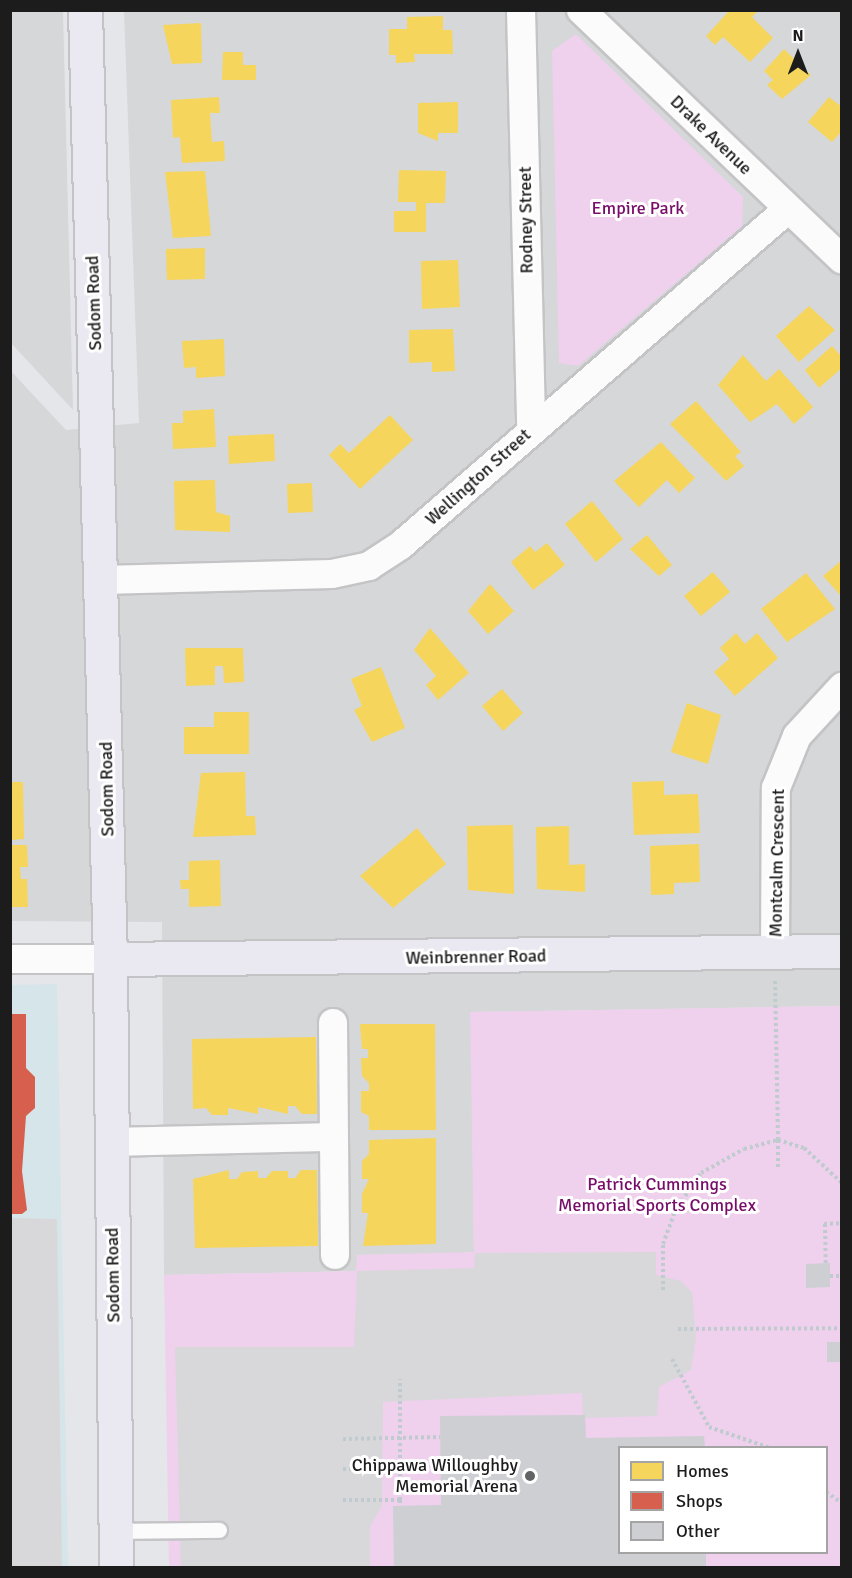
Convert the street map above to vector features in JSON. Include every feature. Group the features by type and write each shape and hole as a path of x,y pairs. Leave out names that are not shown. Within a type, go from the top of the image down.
{"main road":[{"name":"Sodom Road","path":"85,10 102,580 110,960 116,1568"},
{"name":"Weinbrenner Road","path":"110,960 842,951"}],"street":[{"name":"Rodney Street","path":"521,10 531,429"},
{"name":"Drake Avenue","path":"581,10 842,259"},
{"name":"Wellington Street","path":"102,580 353,572 401,545 531,429 788,209"},
{"name":"Montcalm Crescent","path":"775,952 776,788 797,736 842,687"},
{"path":"10,959 110,960"},
{"path":"333,1023 335,1255"},
{"path":"111,1142 334,1137"}],"lane":[{"path":"116,1531 219,1530"}],"path":[{"path":"775,952 778,1168"},
{"path":"663,1290 663,1244 675,1211 701,1173 744,1149 778,1140 804,1148 827,1164 842,1183"},
{"path":"826,1263 824,1224 842,1223"},
{"path":"830,1276 842,1276"},
{"path":"678,1329 842,1328"},
{"path":"672,1359 709,1427 764,1446"},
{"path":"400,1379 400,1506"},
{"path":"343,1439 440,1437"},
{"path":"343,1469 400,1469"},
{"path":"828,1492 842,1503"},
{"path":"343,1500 400,1500"}],"shaded area":[{"path":"11,10 63,11 73,410 11,343"},
{"path":"124,11 841,11 841,1006 471,1012 474,1253 357,1255 357,1271 164,1275 162,922 11,921 10,370 66,430 139,423"},
{"path":"57,984 68,1567 11,1567 10,985"},
{"path":"11,1218 57,1219 62,1567 11,1567"},
{"path":"656,1252 656,1275 681,1281 692,1292 696,1338 691,1370 659,1387 657,1416 583,1418 582,1393 383,1402 382,1506 370,1526 370,1568 181,1567 175,1347 354,1347 357,1271 474,1268 475,1253"}],"green space":[{"name":"Empire Park","path":"576,34 743,197 742,226 578,366 559,363 552,51"},
{"name":"Patrick Cummings Memorial Sports Complex","path":"841,1006 841,1567 169,1567 164,1275 356,1271 357,1255 474,1252 470,1012"}],"building: Homes":[{"path":"730,10 759,10 752,17 773,38 750,62 723,37 715,45 706,36"},
{"path":"443,16 443,30 452,30 453,54 414,54 415,62 396,63 396,55 389,55 389,29 407,29 407,17"},
{"path":"201,23 202,63 172,64 163,25"},
{"path":"784,49 811,75 782,99 767,85 773,80 764,71"},
{"path":"223,52 243,52 243,65 256,65 256,80 222,80"},
{"path":"219,97 220,113 210,113 212,142 224,141 225,161 182,163 180,137 173,138 171,100"},
{"path":"829,97 842,107 842,131 832,142 808,122"},
{"path":"458,102 458,133 438,133 438,141 418,133 418,103"},
{"path":"399,170 446,171 445,203 426,203 426,232 394,232 394,211 416,211 416,202 398,202"},
{"path":"205,171 211,236 173,238 165,172"},
{"path":"205,248 205,279 167,280 166,249"},
{"path":"458,260 460,307 422,309 421,261"},
{"path":"809,306 835,330 799,362 776,336"},
{"path":"453,329 455,371 432,372 432,362 409,363 409,330"},
{"path":"224,339 225,376 196,378 196,367 184,368 182,341"},
{"path":"832,346 842,357 842,368 819,388 805,370"},
{"path":"743,355 766,381 779,369 813,407 794,424 777,404 750,422 718,385"},
{"path":"696,401 741,452 735,456 744,466 726,481 670,424"},
{"path":"214,409 216,447 173,449 172,423 183,423 183,411"},
{"path":"390,415 413,440 360,489 329,455 340,444 349,453"},
{"path":"274,434 275,461 229,464 228,436"},
{"path":"661,442 695,478 679,493 667,480 639,507 614,481"},
{"path":"215,480 216,512 230,516 230,532 175,530 174,481"},
{"path":"312,483 313,512 288,513 287,484"},
{"path":"592,501 623,539 596,562 565,524"},
{"path":"647,535 672,565 659,576 630,549"},
{"path":"547,543 565,565 533,590 511,562 530,546 535,552"},
{"path":"842,560 842,597 823,576"},
{"path":"713,572 730,592 701,616 684,596"},
{"path":"806,573 835,609 787,642 761,609"},
{"path":"490,584 514,611 488,634 468,611"},
{"path":"430,628 469,673 438,700 426,685 436,676 414,650"},
{"path":"736,633 745,644 757,633 778,658 735,696 714,672 729,659 720,648"},
{"path":"185,648 243,648 244,682 224,683 223,666 215,666 215,685 186,686"},
{"path":"381,667 405,728 372,742 354,710 362,706 351,679"},
{"path":"502,689 523,713 503,731 482,706"},
{"path":"687,703 721,715 708,764 671,752"},
{"path":"214,712 249,712 249,754 184,754 184,727 214,727"},
{"path":"245,772 246,816 255,816 256,835 193,837 201,773"},
{"path":"664,781 664,795 698,794 700,833 634,835 632,782"},
{"path":"10,782 23,782 24,839 10,840"},
{"path":"513,825 514,894 468,890 467,826"},
{"path":"569,826 569,865 585,864 585,892 537,889 536,827"},
{"path":"417,828 446,864 393,908 360,876"},
{"path":"699,844 700,882 674,883 674,894 651,895 650,846"},
{"path":"10,845 27,845 28,867 20,867 21,879 27,879 28,907 10,907"},
{"path":"220,860 221,906 189,907 189,889 181,889 180,880 189,880 189,861"},
{"path":"360,1024 435,1024 436,1130 369,1130 369,1116 361,1112 361,1091 369,1091 369,1083 362,1076 361,1058 368,1058 368,1049 362,1049"},
{"path":"316,1037 317,1114 302,1114 295,1106 288,1106 288,1114 258,1107 258,1114 228,1108 228,1115 212,1115 206,1108 193,1109 192,1039"},
{"path":"436,1138 436,1244 363,1246 368,1213 362,1213 362,1194 369,1179 362,1179 362,1161 369,1154 369,1140"},
{"path":"229,1170 229,1179 237,1179 242,1172 258,1171 258,1178 266,1178 272,1171 288,1171 288,1178 295,1178 301,1170 317,1170 318,1246 195,1248 193,1179"}],"building: Shops":[{"path":"10,1014 26,1014 26,1068 35,1077 35,1108 26,1116 22,1171 27,1210 22,1214 10,1214"}],"building: Other":[{"path":"830,1263 830,1287 806,1288 806,1264"},
{"path":"827,1342 842,1342 842,1362 827,1362"},
{"name":"Chippawa Willoughby Memorial Arena","path":"585,1415 586,1438 704,1436 705,1446 618,1446 618,1554 706,1554 706,1568 394,1568 393,1506 441,1505 440,1416"}],"place":[{"name":"Chippawa Willoughby Memorial Arena","path":"530,1476"}]}
